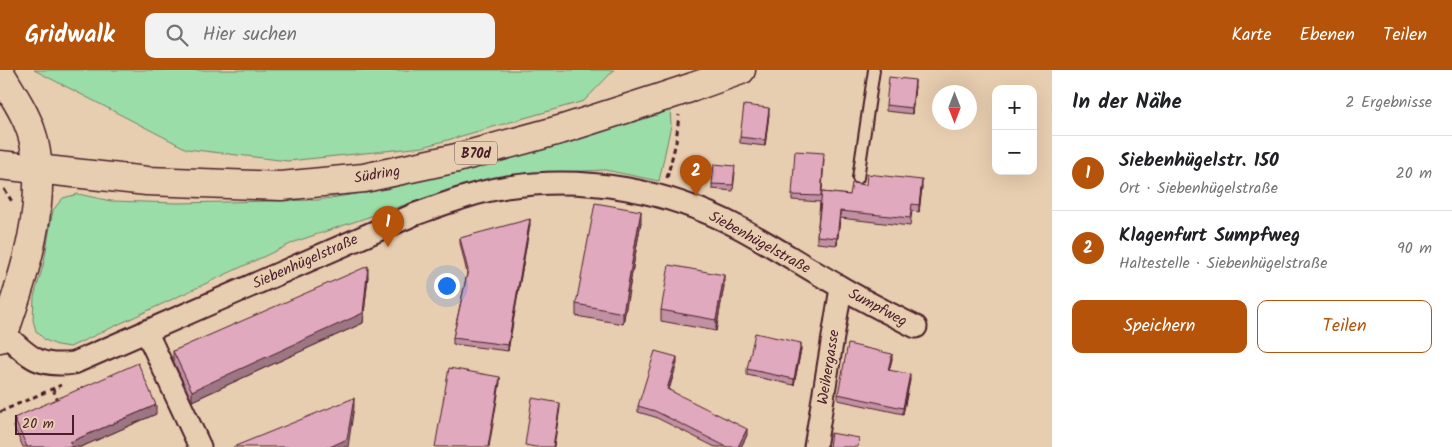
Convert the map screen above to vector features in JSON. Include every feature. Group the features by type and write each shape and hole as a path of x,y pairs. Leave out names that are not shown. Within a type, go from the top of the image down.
{"main road":[{"name":"Südring","path":"0,165 39,171 147,181 281,186 364,178 457,158 679,97 741,70"},
{"name":"Siebenhügelstraße","path":"0,73 27,122 34,140 39,171 34,223 24,276 2,336"}],"street":[{"name":"Siebenhügelstraße","path":"2,336 40,362 56,366 74,363 413,215 460,198 506,187 551,182 614,186 663,197 738,227 841,288"},
{"name":"Sumpfweg","path":"841,288 916,327"},
{"name":"Weihergasse","path":"815,447 841,288"},
{"path":"146,331 200,447"}],"lane":[{"path":"858,178 874,70"}],"path":[{"path":"663,197 676,142 679,97"},
{"path":"53,388 60,405"}],"green space":[{"path":"34,70 614,70 584,101 423,147 288,161 187,149"},
{"path":"670,108 671,125 659,181 605,170 542,173 422,199 297,241 70,347 57,345 45,340 36,331 33,320 34,297 44,262 53,210 63,198 78,194 111,201 178,203 318,200 387,189 554,146"}],"building":[{"path":"889,77 915,80 912,108 886,105"},
{"path":"744,105 769,108 765,140 740,137"},
{"path":"795,151 824,153 821,196 792,195"},
{"path":"714,164 735,166 733,185 712,184"},
{"path":"867,174 922,180 919,205 912,204 910,218 840,211 837,238 817,236 822,192 850,195 852,183 866,185"},
{"path":"595,203 641,211 623,313 576,304"},
{"path":"530,219 508,345 453,338 468,270 460,238"},
{"path":"669,265 724,275 716,320 661,310"},
{"path":"368,266 363,313 192,391 173,351"},
{"path":"755,333 801,343 794,379 747,369"},
{"path":"848,344 892,354 888,370 910,374 903,408 838,394"},
{"path":"655,351 677,357 667,389 747,429 738,447 727,447 655,411 638,406"},
{"path":"138,363 156,405 70,442 72,447 27,447 14,418"},
{"path":"449,368 500,377 488,447 435,447"},
{"path":"354,398 347,439 330,447 233,447"},
{"path":"532,398 560,403 553,447 525,445"},
{"path":"831,433 859,438 858,447 829,447"}],"place":[{"name":"Klagenfurt Sumpfweg","path":"696,196"},
{"name":"Siebenhügelstr. 150","path":"388,247"}]}
